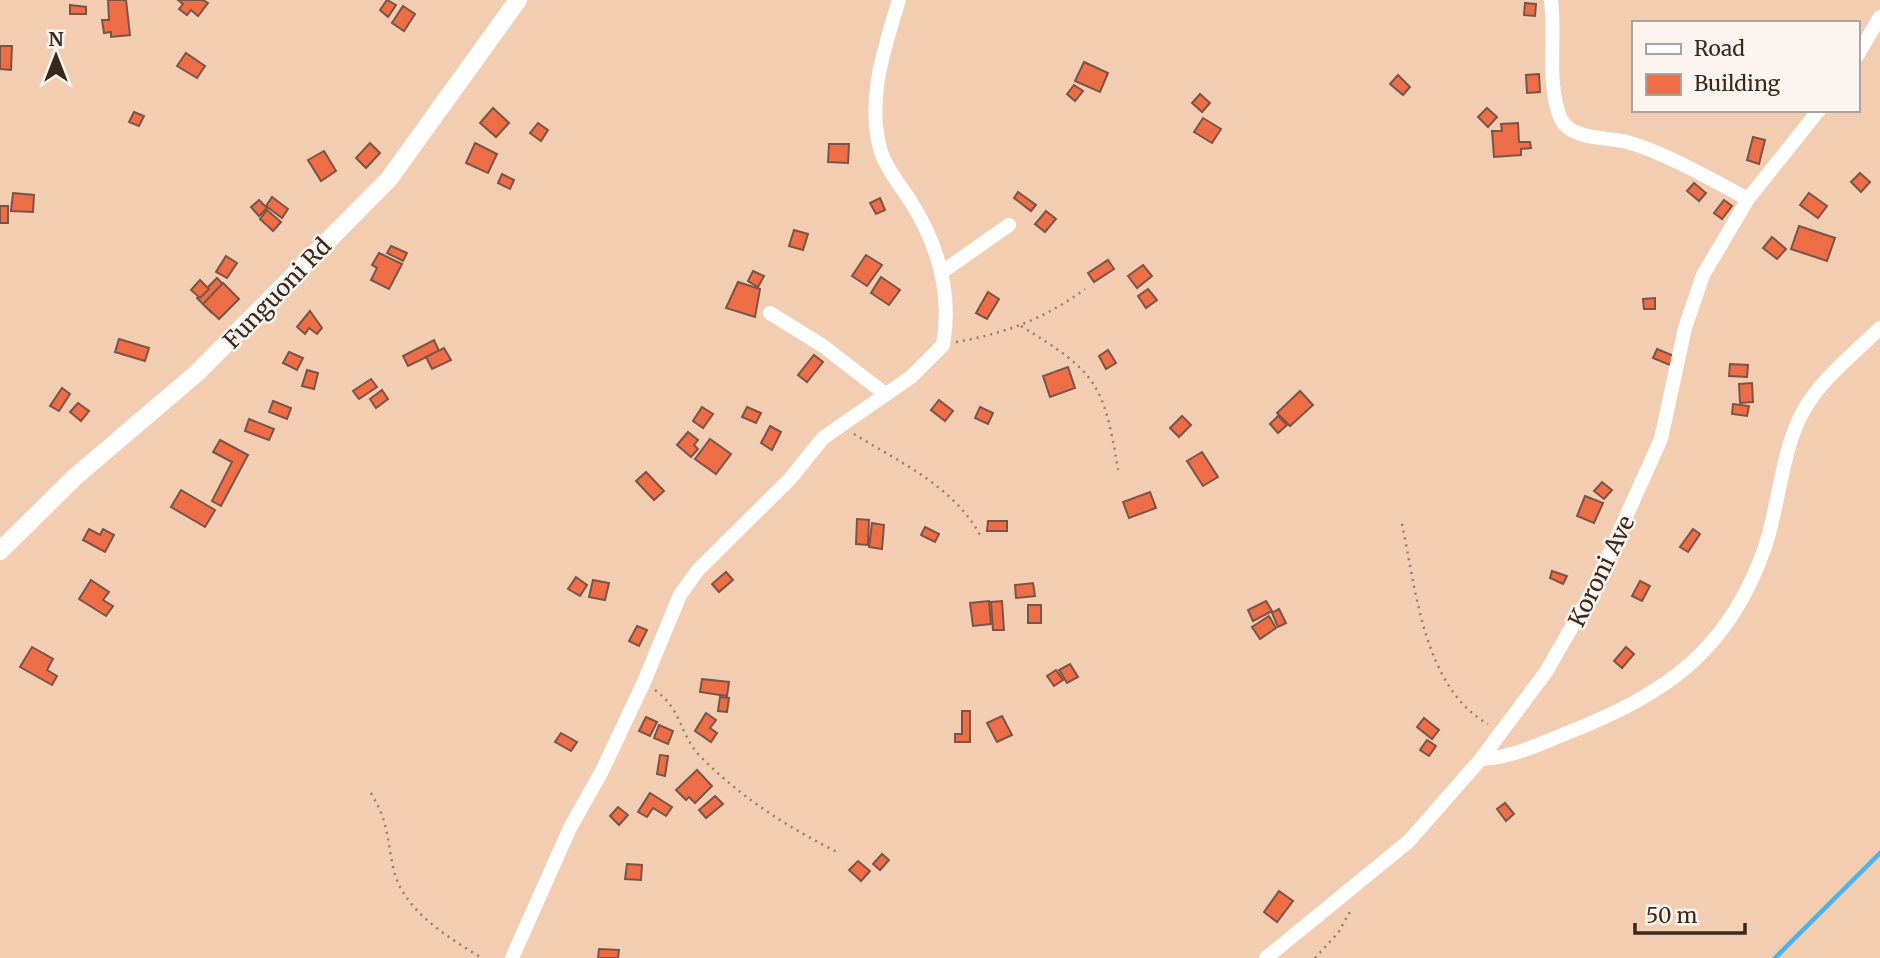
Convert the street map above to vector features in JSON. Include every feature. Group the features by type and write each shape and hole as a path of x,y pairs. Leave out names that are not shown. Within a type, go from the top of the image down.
{"street":[{"name":"Funguoni Rd","path":"0,551 75,477 198,372 389,178 518,0"},
{"path":"512,958 570,828 602,771 644,682 674,608 698,570 790,479 823,438 884,393 911,377 943,345 942,272 930,236 881,153 878,131 875,102 881,65 900,0"},
{"path":"1550,0 1551,64 1561,120 1575,133 1629,143 1701,174 1748,199"},
{"path":"1859,53 1880,17"},
{"name":"Koroni Ave","path":"1266,958 1409,841 1503,733 1571,633 1625,522 1668,416 1692,302 1713,256 1748,199 1817,112"},
{"path":"942,272 1009,225"},
{"path":"769,313 822,346 884,393"},
{"path":"1481,759 1514,754 1595,722 1670,682 1701,654 1732,617 1749,587 1770,531 1804,410 1817,391 1880,328"}],"path":[{"path":"943,345 1021,326 1058,309 1084,289"},
{"path":"1021,326 1070,356 1085,371 1098,391 1110,422 1118,470"},
{"path":"839,425 946,492 971,518 981,537"},
{"path":"1402,524 1435,662 1450,691 1472,715 1503,733"},
{"path":"644,682 675,708 692,746 701,757 755,804 839,853"},
{"path":"371,793 384,816 394,872 402,891 447,937 482,958"},
{"path":"1314,958 1338,933 1351,911 1356,887"}],"building":[{"path":"108,0 126,0 130,35 111,37 111,32 104,33 102,20 109,20"},
{"path":"178,0 203,0 208,3 198,16 191,10 187,15 179,9 183,4"},
{"path":"387,0 396,5 388,17 380,10"},
{"path":"1525,3 1536,4 1535,16 1524,15"},
{"path":"70,5 86,7 86,14 70,14"},
{"path":"403,6 415,14 404,31 392,23"},
{"path":"0,46 12,46 11,70 0,69"},
{"path":"186,53 205,66 197,78 177,66"},
{"path":"1084,62 1108,73 1100,92 1075,81"},
{"path":"1539,74 1540,92 1527,93 1526,75"},
{"path":"1398,75 1410,87 1403,95 1390,84"},
{"path":"1074,85 1083,91 1075,101 1067,94"},
{"path":"1200,94 1210,103 1202,112 1192,103"},
{"path":"493,108 509,123 496,137 480,123"},
{"path":"1487,108 1497,117 1488,127 1478,117"},
{"path":"134,112 144,116 139,126 129,122"},
{"path":"1203,118 1221,129 1212,143 1194,132"},
{"path":"538,123 548,130 541,141 530,133"},
{"path":"1518,123 1519,142 1530,142 1531,148 1521,149 1521,155 1494,157 1492,131 1502,131 1501,124"},
{"path":"1753,137 1765,140 1759,164 1747,160"},
{"path":"370,143 380,153 366,168 356,158"},
{"path":"475,143 497,154 488,173 466,163"},
{"path":"829,144 849,144 848,163 828,162"},
{"path":"324,151 336,171 321,181 308,160"},
{"path":"1860,173 1870,182 1861,192 1851,182"},
{"path":"502,174 514,180 510,189 498,183"},
{"path":"1694,183 1706,193 1699,201 1687,191"},
{"path":"1018,192 1036,205 1031,211 1014,198"},
{"path":"13,193 34,195 33,212 11,211"},
{"path":"1809,193 1827,206 1818,218 1800,205"},
{"path":"272,197 288,209 282,218 266,206"},
{"path":"880,198 885,210 876,214 870,203"},
{"path":"259,200 267,208 259,216 251,207"},
{"path":"1724,200 1732,206 1722,219 1714,213"},
{"path":"0,206 8,206 8,223 0,223"},
{"path":"267,210 281,222 273,231 260,219"},
{"path":"1046,211 1056,219 1045,232 1035,224"},
{"path":"1799,226 1835,238 1827,261 1791,249"},
{"path":"794,230 808,234 803,250 789,246"},
{"path":"1772,237 1786,249 1777,259 1763,248"},
{"path":"391,246 407,253 403,261 387,253"},
{"path":"379,253 402,264 389,289 371,280 377,268 372,265"},
{"path":"866,255 882,265 867,286 852,276"},
{"path":"226,256 237,263 227,278 216,272"},
{"path":"1108,260 1114,269 1094,282 1088,273"},
{"path":"1143,265 1152,276 1137,288 1128,276"},
{"path":"753,271 764,276 758,287 748,281"},
{"path":"881,277 900,290 889,305 871,293"},
{"path":"217,278 232,294 212,313 197,298"},
{"path":"200,280 209,289 200,298 191,290"},
{"path":"738,282 760,289 755,317 726,308"},
{"path":"223,283 239,299 219,319 203,304"},
{"path":"1148,289 1157,300 1146,308 1138,296"},
{"path":"988,292 999,299 987,319 976,313"},
{"path":"1655,298 1655,309 1644,309 1643,299"},
{"path":"310,311 322,328 317,334 309,328 305,334 297,327"},
{"path":"119,339 149,348 145,361 115,352"},
{"path":"434,340 439,351 408,366 403,356"},
{"path":"444,348 451,360 432,369 426,357"},
{"path":"1657,349 1674,356 1670,365 1653,358"},
{"path":"1108,350 1116,363 1106,369 1099,356"},
{"path":"289,352 303,358 297,370 283,363"},
{"path":"814,355 823,362 807,382 798,375"},
{"path":"1730,364 1748,365 1747,377 1729,376"},
{"path":"1068,367 1075,388 1050,397 1043,376"},
{"path":"307,370 318,373 314,389 302,386"},
{"path":"371,379 377,387 359,399 353,391"},
{"path":"1752,383 1753,402 1740,403 1739,384"},
{"path":"62,388 70,394 59,411 50,406"},
{"path":"382,390 388,399 376,408 370,399"},
{"path":"1300,391 1313,405 1290,426 1277,413"},
{"path":"939,400 953,411 945,421 931,410"},
{"path":"273,401 291,408 287,419 269,412"},
{"path":"78,403 89,411 81,421 70,412"},
{"path":"1733,404 1749,406 1747,416 1732,414"},
{"path":"702,407 713,414 703,428 693,421"},
{"path":"747,407 761,413 756,423 742,417"},
{"path":"980,407 993,413 988,424 975,418"},
{"path":"1182,416 1191,425 1179,437 1170,428"},
{"path":"1278,416 1287,425 1278,433 1270,424"},
{"path":"249,419 274,429 269,440 245,431"},
{"path":"770,426 781,432 772,450 761,443"},
{"path":"688,432 698,440 694,445 698,449 691,457 677,445"},
{"path":"710,439 731,454 716,474 695,459"},
{"path":"220,440 248,455 221,506 212,501 232,462 213,452"},
{"path":"1202,452 1218,477 1203,486 1187,461"},
{"path":"646,472 664,491 654,500 636,481"},
{"path":"1602,482 1612,490 1604,499 1594,491"},
{"path":"181,490 215,510 205,527 171,507"},
{"path":"1150,492 1156,508 1129,518 1123,502"},
{"path":"1585,496 1603,503 1594,523 1577,516"},
{"path":"857,519 869,520 868,545 856,544"},
{"path":"988,521 1007,521 1007,531 987,531"},
{"path":"872,523 884,525 882,549 869,547"},
{"path":"925,527 939,534 935,542 921,535"},
{"path":"89,529 100,535 103,529 114,535 105,552 83,540"},
{"path":"1693,529 1700,534 1688,552 1680,547"},
{"path":"1552,571 1567,576 1563,584 1550,578"},
{"path":"726,572 733,580 719,592 712,584"},
{"path":"576,577 587,585 580,596 568,589"},
{"path":"91,580 109,592 103,600 113,606 106,616 79,599"},
{"path":"593,580 609,583 605,600 589,597"},
{"path":"1640,581 1650,586 1642,601 1632,596"},
{"path":"1033,583 1035,596 1016,598 1015,585"},
{"path":"989,601 991,624 973,626 970,603"},
{"path":"1002,601 1004,630 993,630 991,602"},
{"path":"1266,601 1272,611 1253,621 1248,610"},
{"path":"1028,605 1041,605 1041,623 1028,623"},
{"path":"1279,609 1286,623 1278,627 1272,613"},
{"path":"1269,616 1276,628 1260,639 1252,627"},
{"path":"637,626 647,630 639,646 629,641"},
{"path":"32,647 53,659 47,670 57,676 52,685 20,667"},
{"path":"1626,647 1634,654 1622,668 1614,661"},
{"path":"1070,664 1078,677 1067,683 1059,670"},
{"path":"1056,670 1063,680 1054,686 1047,676"},
{"path":"702,679 729,682 727,696 700,692"},
{"path":"720,697 729,698 727,712 718,711"},
{"path":"962,711 970,711 970,742 955,742 955,734 962,734"},
{"path":"706,713 716,720 710,728 717,733 711,742 695,731"},
{"path":"1002,716 1012,735 997,742 987,723"},
{"path":"646,717 657,722 650,736 639,731"},
{"path":"1424,718 1439,730 1432,739 1417,727"},
{"path":"659,725 673,731 668,744 654,738"},
{"path":"561,733 577,742 571,751 555,742"},
{"path":"1427,740 1436,746 1429,756 1420,750"},
{"path":"660,755 668,756 665,776 657,774"},
{"path":"697,770 712,786 695,803 689,797 686,800 676,790"},
{"path":"650,793 672,807 666,816 653,808 647,817 638,812"},
{"path":"715,796 723,804 706,818 699,810"},
{"path":"1505,803 1514,814 1506,821 1497,809"},
{"path":"618,807 628,815 619,825 610,816"},
{"path":"882,854 889,860 880,870 873,864"},
{"path":"858,861 870,871 861,881 849,870"},
{"path":"627,864 642,865 641,880 625,879"},
{"path":"1279,891 1293,901 1277,922 1264,912"},
{"path":"599,949 619,950 618,958 598,958"}],"waterway":[{"path":"1775,958 1880,853"}]}
